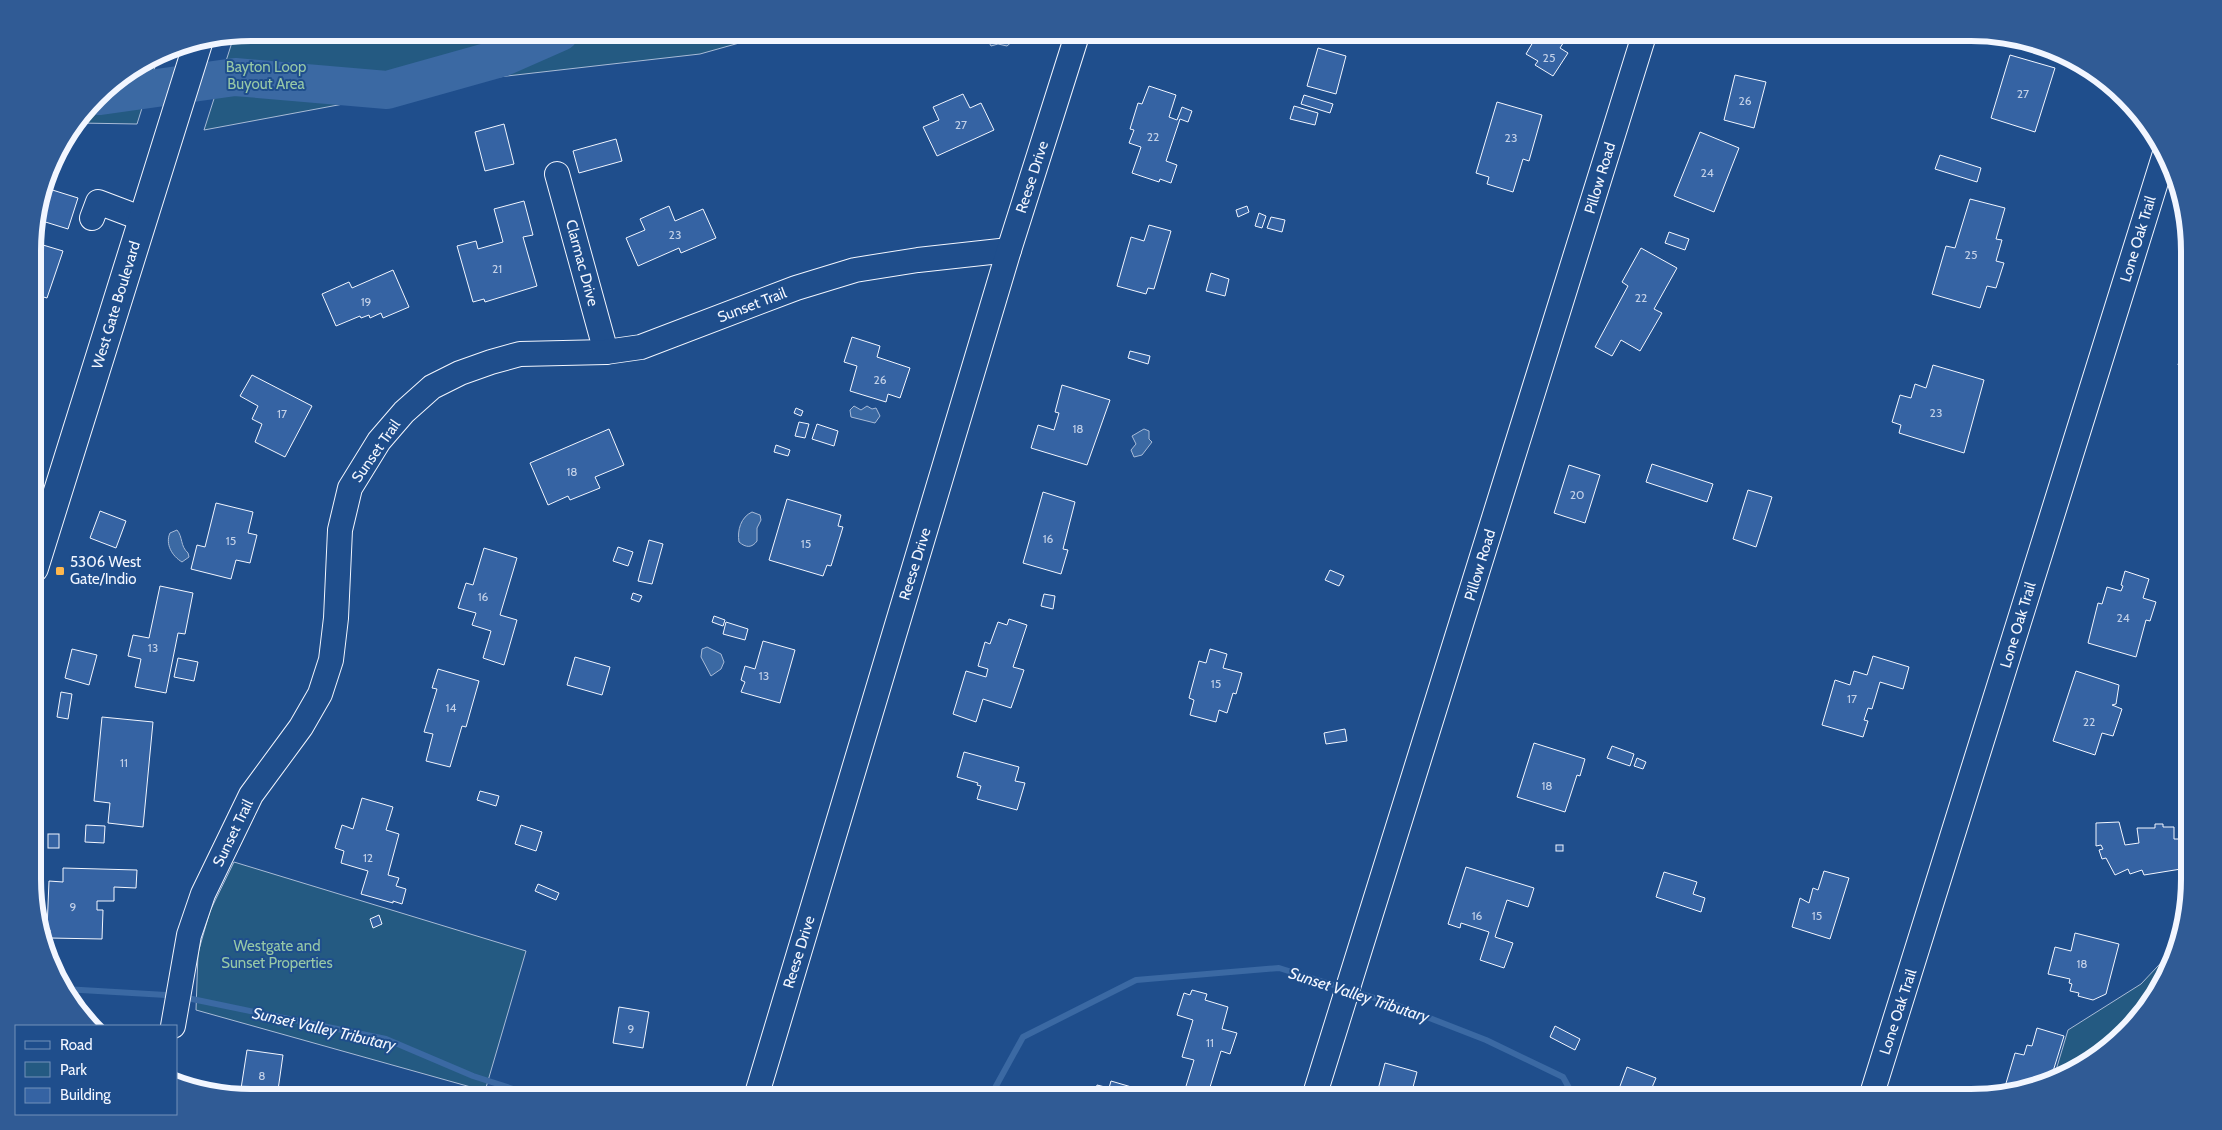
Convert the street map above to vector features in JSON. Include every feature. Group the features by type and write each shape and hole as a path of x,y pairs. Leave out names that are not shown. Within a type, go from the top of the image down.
{"main road":[{"name":"West Gate Boulevard","path":"41,522 143,219 196,48"}],"street":[{"name":"Reese Drive","path":"758,1089 1009,250 1075,41"},
{"name":"Pillow Road","path":"1317,1089 1642,41"},
{"name":"Lone Oak Trail","path":"1873,1089 2162,164"},
{"name":"Clarmac Drive","path":"558,174 606,352"},
{"path":"97,203 143,219"},
{"name":"Sunset Trail","path":"173,1025 188,935 203,894 251,795 300,727 320,694 331,660 336,618 340,530 350,488 379,441 404,412 432,387 460,373 520,354 606,352 641,347 796,288 855,270 918,260 1009,250"}],"green space":[{"name":"Bayton Loop Buyout Area","path":"746,41 700,54 472,80 204,130 232,42"},
{"path":"156,64 137,124 85,123 113,93 134,77"},
{"name":"Westgate and Sunset Properties","path":"234,862 526,951 486,1089 478,1089 196,1010 198,953 210,911"},
{"path":"2165,958 2153,984 2129,1017 2099,1045 2076,1061 2056,1071 2068,1030 2141,984"}],"shaded area":[{"path":"988,41 1013,41 1007,46 998,44 991,46"},
{"path":"854,406 861,410 867,406 872,409 876,408 880,416 875,423 851,417 850,410"},
{"path":"1144,429 1149,431 1149,439 1152,442 1142,455 1134,457 1131,450 1136,444 1132,436"},
{"path":"752,512 760,515 761,520 757,528 757,541 751,546 746,546 739,542 739,529 745,517"},
{"path":"177,530 189,557 182,562 172,553 168,541 170,533"},
{"path":"707,647 721,654 724,662 721,669 711,676 701,657 702,649"}],"building":[{"path":"1534,41 1564,41 1560,48 1568,53 1553,76 1535,65 1538,61 1526,54"},
{"path":"1318,48 1346,56 1336,94 1307,86"},
{"path":"2010,55 2055,68 2035,132 1991,118"},
{"path":"1735,75 1766,82 1754,128 1724,120"},
{"path":"1149,86 1176,95 1169,117 1177,120 1182,107 1192,111 1188,122 1180,119 1166,161 1177,165 1171,183 1160,179 1159,182 1132,173 1141,147 1129,143 1134,130 1130,129 1138,103 1142,104"},
{"path":"963,94 970,108 981,103 994,130 937,156 923,127 939,120 933,107"},
{"path":"1304,95 1333,104 1330,113 1301,104"},
{"path":"1497,102 1542,115 1529,161 1523,159 1513,192 1487,184 1489,177 1476,173"},
{"path":"1294,106 1318,113 1315,125 1290,119"},
{"path":"504,124 514,164 485,171 475,132"},
{"path":"1700,132 1739,148 1714,212 1674,196"},
{"path":"616,139 622,161 579,173 573,151"},
{"path":"1940,155 1981,168 1977,182 1935,169"},
{"path":"50,189 78,198 68,229 43,221"},
{"path":"1970,199 2005,208 1996,239 2002,240 1996,261 2004,263 1996,288 1987,286 1980,308 1932,294 1946,246 1955,248"},
{"path":"524,201 533,235 523,237 537,286 485,302 484,299 473,302 457,246 476,241 478,249 503,242 494,209"},
{"path":"669,206 675,221 703,209 716,238 681,253 679,248 638,266 626,238 645,230 640,219"},
{"path":"1247,206 1249,212 1238,217 1236,210"},
{"path":"1259,213 1266,216 1262,228 1255,226"},
{"path":"1271,217 1285,220 1282,232 1267,228"},
{"path":"1149,225 1171,231 1154,289 1148,288 1146,294 1117,286 1131,237 1144,241"},
{"path":"1669,232 1689,239 1685,250 1665,243"},
{"path":"41,245 63,251 47,298 41,296"},
{"path":"1641,248 1677,268 1654,309 1662,313 1640,351 1621,340 1612,356 1595,347 1628,286 1622,282"},
{"path":"393,270 409,307 383,318 381,313 370,318 369,315 361,318 360,316 336,326 322,294 349,282 352,288"},
{"path":"1211,273 1229,279 1225,296 1206,291"},
{"path":"852,337 880,346 877,357 910,368 900,398 888,394 886,402 850,391 857,366 844,362"},
{"path":"1130,351 1150,356 1148,364 1128,358"},
{"path":"2181,354 2181,366 2178,365"},
{"path":"1933,365 1984,380 1964,453 1899,433 1901,425 1892,422 1900,395 1911,398 1915,384 1926,388"},
{"path":"252,375 312,406 285,457 255,442 262,424 252,419 258,406 240,396"},
{"path":"1062,385 1110,400 1087,465 1031,448 1038,425 1054,430 1059,413 1055,412"},
{"path":"796,408 803,411 801,416 794,413"},
{"path":"799,422 809,424 805,438 795,436"},
{"path":"817,424 838,431 834,446 812,439"},
{"path":"609,429 624,465 595,477 600,488 570,500 568,496 548,505 530,463"},
{"path":"776,445 790,450 788,456 774,452"},
{"path":"1652,464 1713,484 1707,502 1646,482"},
{"path":"1569,465 1600,475 1585,523 1554,513"},
{"path":"1748,490 1772,497 1756,547 1733,539"},
{"path":"1043,492 1075,502 1063,549 1068,550 1061,574 1023,563"},
{"path":"787,499 841,515 838,526 843,527 831,566 827,565 823,576 769,560"},
{"path":"216,503 253,512 248,533 257,535 250,563 236,560 231,579 191,569 197,545 205,547"},
{"path":"100,511 126,521 116,548 90,538"},
{"path":"649,540 663,544 652,584 638,581"},
{"path":"618,547 633,552 628,566 613,561"},
{"path":"484,548 517,558 500,615 517,620 504,665 483,658 491,631 472,625 476,613 458,608 466,583 473,585"},
{"path":"1330,570 1344,576 1339,586 1325,580"},
{"path":"2125,571 2149,579 2143,598 2156,602 2150,621 2146,620 2136,657 2088,643 2098,603 2102,604 2107,587 2121,591"},
{"path":"160,586 193,593 185,634 178,633 166,693 135,687 141,659 128,656 133,635 149,638"},
{"path":"633,593 642,596 639,602 631,599"},
{"path":"1044,594 1055,596 1053,609 1041,606"},
{"path":"714,616 725,620 723,626 712,622"},
{"path":"1009,619 1027,625 1013,667 1024,670 1011,708 983,699 976,722 953,714 966,671 986,677 988,669 978,666 985,642 990,644 998,622 1007,625"},
{"path":"726,622 748,629 745,640 723,634"},
{"path":"763,641 795,650 780,703 741,692 745,682 741,680 745,666 755,669"},
{"path":"72,649 97,655 89,685 65,678"},
{"path":"1210,649 1227,654 1223,668 1242,673 1236,694 1233,693 1227,713 1219,710 1216,722 1190,715 1194,700 1189,698 1199,661 1206,663"},
{"path":"1873,656 1909,667 1903,689 1880,682 1872,709 1868,708 1864,720 1868,721 1863,737 1822,725 1835,680 1850,685 1854,671 1867,675"},
{"path":"575,657 610,667 602,695 567,685"},
{"path":"178,658 198,662 194,681 174,677"},
{"path":"438,669 479,681 466,727 462,726 450,767 426,761 433,734 424,732 437,689 432,688"},
{"path":"2076,671 2119,685 2116,704 2112,705 2122,709 2113,736 2102,733 2095,755 2053,741"},
{"path":"61,692 72,694 68,719 57,717"},
{"path":"102,717 153,722 143,827 108,823 110,803 94,801"},
{"path":"1345,729 1347,741 1326,744 1324,733"},
{"path":"1534,743 1585,759 1580,776 1577,775 1565,812 1517,797"},
{"path":"1612,746 1634,754 1630,766 1607,758"},
{"path":"964,752 1019,767 1015,781 1025,783 1017,810 977,799 981,786 977,785 978,783 957,777"},
{"path":"1637,758 1646,762 1643,769 1634,766"},
{"path":"480,791 499,796 496,806 477,800"},
{"path":"362,798 393,807 386,830 399,834 388,875 399,878 396,886 406,889 402,904 361,894 368,871 341,863 344,851 335,848 342,825 353,829"},
{"path":"2119,822 2125,845 2139,843 2137,828 2155,828 2155,824 2163,824 2163,827 2174,827 2174,839 2181,839 2181,869 2144,875 2142,870 2130,874 2128,869 2115,875 2106,858 2102,859 2099,850 2103,849 2101,845 2096,846 2096,823"},
{"path":"86,825 105,826 104,843 85,842"},
{"path":"521,825 542,832 536,851 515,844"},
{"path":"48,834 59,834 59,848 48,848"},
{"path":"1556,845 1563,845 1563,851 1556,851"},
{"path":"1466,867 1534,888 1528,907 1507,900 1495,937 1513,943 1504,968 1480,960 1489,932 1461,923 1460,928 1448,924"},
{"path":"63,868 137,870 136,888 114,887 114,901 97,901 97,910 103,910 102,939 50,938 50,930 47,929 49,881 63,882"},
{"path":"1824,871 1849,878 1830,939 1792,927 1800,898 1809,903 1813,888 1818,890"},
{"path":"1664,872 1697,882 1693,894 1705,898 1701,912 1656,897"},
{"path":"538,884 559,893 556,900 535,891"},
{"path":"379,915 382,924 373,928 370,919"},
{"path":"2075,933 2119,944 2106,994 2093,1000 2078,996 2079,993 2070,991 2072,984 2069,983 2070,979 2048,974 2055,947 2071,951"},
{"path":"1192,990 1207,994 1205,1000 1228,1007 1222,1029 1237,1033 1230,1054 1221,1051 1209,1089 1185,1089 1194,1060 1182,1057 1193,1020 1177,1015 1184,993 1190,995"},
{"path":"619,1007 649,1012 643,1048 613,1043"},
{"path":"1555,1026 1580,1039 1575,1050 1550,1037"},
{"path":"2037,1028 2064,1036 2053,1072 2039,1078 2005,1086 2015,1053 2024,1055 2027,1045 2032,1046"},
{"path":"247,1050 283,1055 278,1089 241,1088"},
{"path":"1385,1063 1417,1072 1413,1089 1378,1089"},
{"path":"1627,1067 1656,1078 1651,1089 1619,1089"},
{"path":"1111,1081 1138,1089 1096,1089 1097,1085 1109,1088"}],"waterway":[{"path":"112,94 235,77 387,90 501,58 540,41"},
{"name":"Sunset Valley Tributary","path":"994,1089 1023,1037 1136,980 1279,968 1343,988"},
{"name":"Sunset Valley Tributary","path":"73,990 166,995"},
{"name":"Sunset Valley Tributary","path":"1352,991 1391,1003 1486,1040 1563,1077 1570,1089"},
{"name":"Sunset Valley Tributary","path":"192,999 386,1039 473,1076 513,1089"}],"place":[{"name":"5306 West Gate/Indio","path":"60,571"}]}
